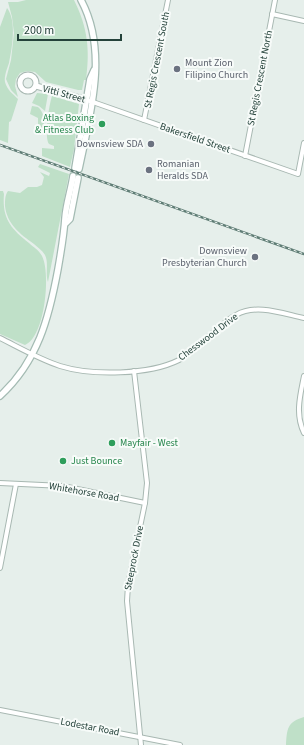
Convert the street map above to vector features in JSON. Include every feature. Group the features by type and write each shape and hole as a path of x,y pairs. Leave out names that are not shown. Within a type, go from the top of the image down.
{"main road":[{"path":"77,169 90,101 90,79 94,67 95,53 94,37 81,0"},
{"path":"0,396 14,381 33,354 46,324 53,297 66,223 65,219 75,177"}],"street":[{"name":"St Regis Crescent South","path":"144,120 168,0"},
{"name":"St Regis Crescent North","path":"245,156 275,0"},
{"path":"272,14 304,21"},
{"name":"Vitti Street","path":"36,86 90,101"},
{"name":"Bakersfield Street","path":"90,101 298,174 304,144"},
{"name":"Chesswood Drive","path":"0,338 61,366 77,370 97,372 134,372 165,366 180,359 240,313 255,309 304,318"},
{"name":"Steeprock Drive","path":"134,372 146,477 144,503 126,597 142,745"},
{"path":"304,376 299,417 304,433"},
{"name":"Whitehorse Road","path":"0,483 63,486 144,503"},
{"path":"0,568 16,484"},
{"name":"Lodestar Road","path":"0,710 180,745"}],"green space":[{"path":"26,0 74,0 79,10 85,30 88,49 86,80 84,80 82,90 46,82 35,72 27,71 20,73 16,79 15,86 18,97 11,90 6,79 11,60 14,33 8,2"},
{"path":"7,8 12,20 13,35 5,82 9,90 18,99 11,121 9,122 8,143 0,140 0,27"},
{"path":"37,93 48,94 45,111 32,103"},
{"path":"52,96 79,104 74,149 70,167 42,156 42,148 54,149 54,146 49,144 47,135 48,113"},
{"path":"32,106 38,107 42,111 44,120 43,128 38,128 38,118 30,114"},
{"path":"40,164 69,174 48,282 47,261 45,255 15,228 8,218 5,206 8,191 20,193 28,187 37,187 42,185 44,177 40,172 49,176 50,173 38,167"},
{"path":"0,191 3,191 4,194 4,210 12,227 39,252 45,264 46,290 42,318 32,340 25,345 0,334"},
{"path":"304,717 304,745 286,745 289,727 294,721"}],"railway":[{"path":"0,145 304,254"}],"place":[{"name":"Mount Zion Filipino Church","path":"177,69"},
{"name":"Atlas Boxing & Fitness Club","path":"102,124"},
{"name":"Downsview SDA","path":"151,144"},
{"name":"Romanian Heralds SDA","path":"149,170"},
{"name":"Downsview Presbyterian Church","path":"255,257"},
{"name":"Mayfair - West","path":"112,443"},
{"name":"Just Bounce","path":"63,461"}]}
